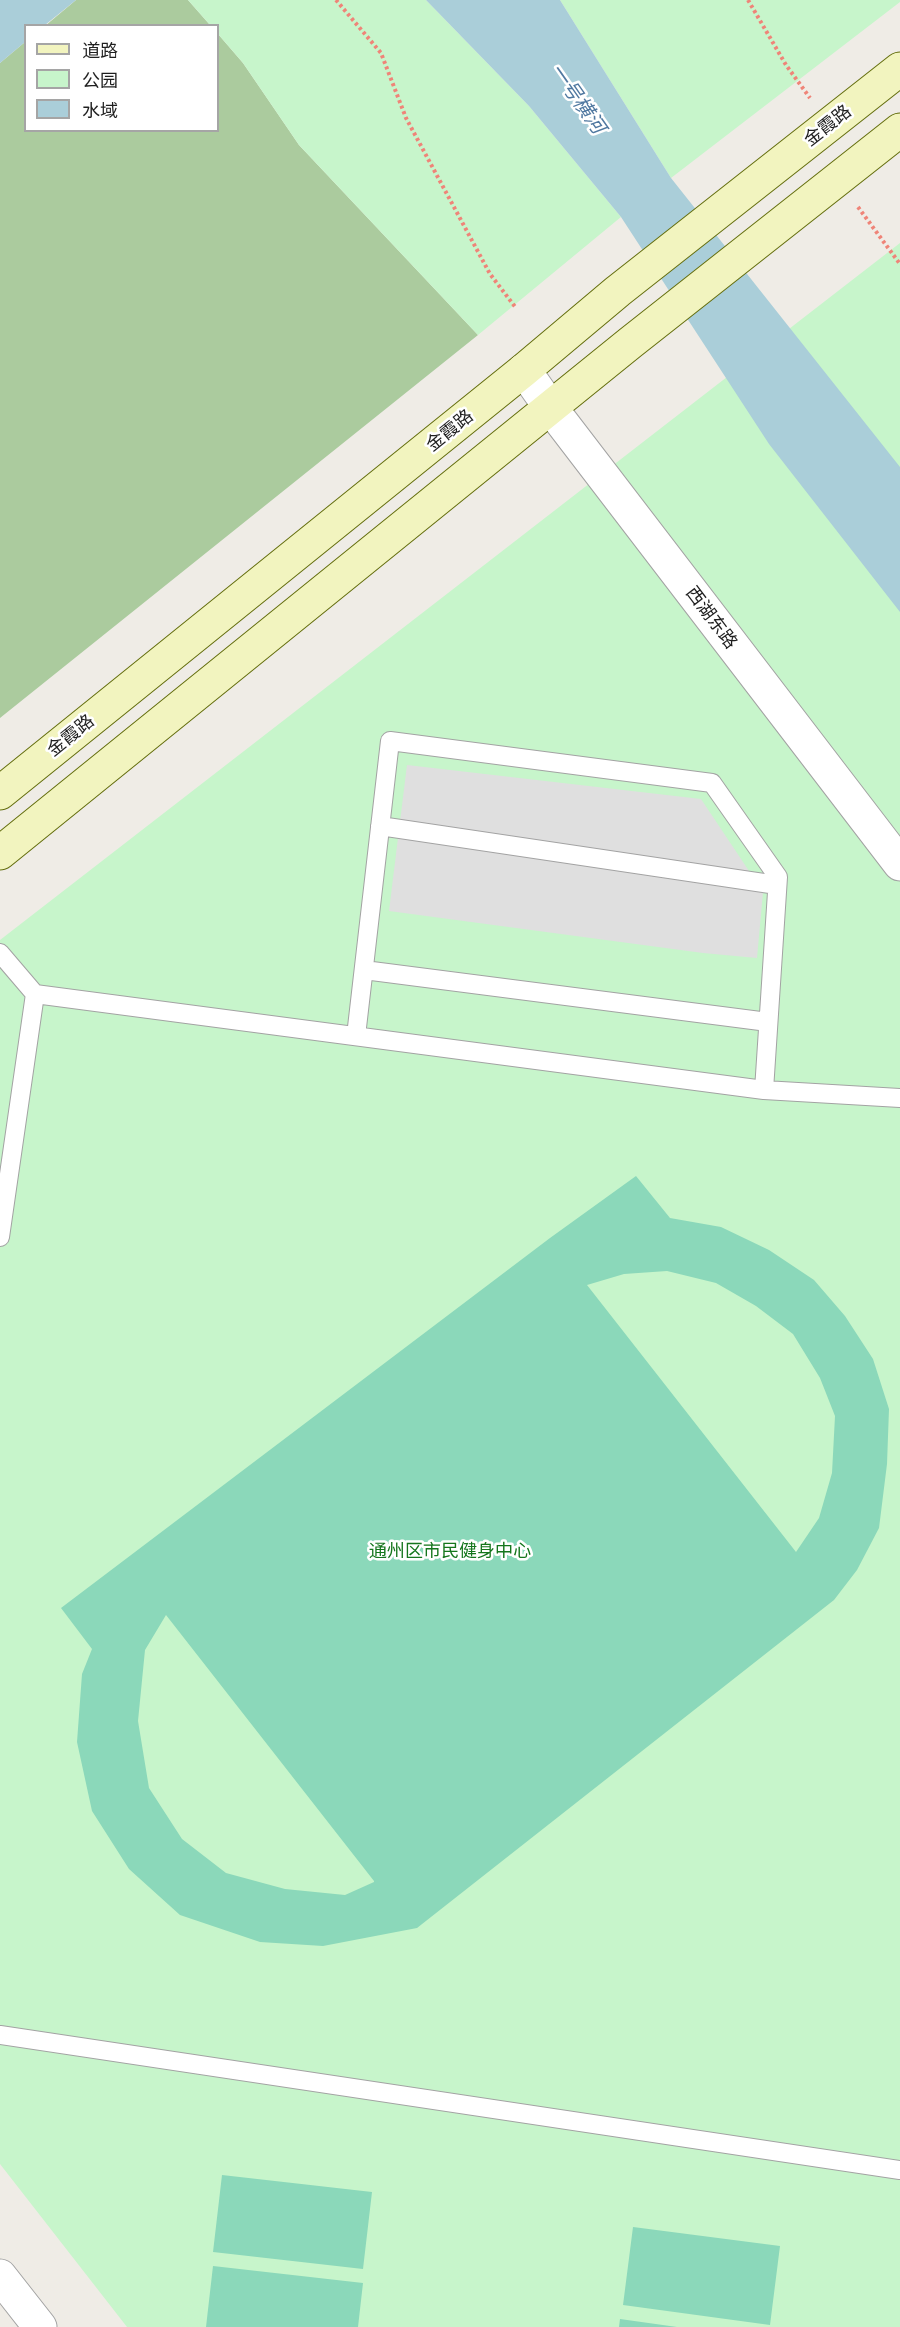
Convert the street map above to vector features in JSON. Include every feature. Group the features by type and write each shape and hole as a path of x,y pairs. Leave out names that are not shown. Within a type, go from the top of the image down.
{"main road":[{"name":"金霞路","path":"0,793 524,370 618,291 900,69"},
{"path":"0,854 550,407 900,130"}],"street":[{"name":"西湖东路","path":"524,370 900,864"},
{"path":"0,2276 40,2327"}],"lane":[{"path":"356,1036 390,741 712,783 778,876 764,1090"},
{"path":"380,826 777,885"},
{"path":"0,953 35,994 764,1090 900,1098"},
{"path":"364,970 768,1022"},
{"path":"0,1237 35,994"},
{"path":"0,2035 900,2169"}],"path":[{"path":"336,0 381,53 406,118 490,274 516,308"},
{"path":"748,0 796,81"},
{"path":"839,179 900,264"}],"green space":[{"path":"76,0 188,0 209,24 47,24"},
{"path":"188,0 426,0 529,106 621,217 478,335 299,145 243,63 219,35 219,24 209,24"},
{"path":"560,0 900,0 900,2 671,178"},
{"path":"219,35 243,63 299,145 478,335 0,718 0,63 24,43 24,132 219,132"},
{"name":"通州区市民健身中心","path":"900,243 900,2327 127,2327 0,2164 0,940"},
{"path":"636,1176 670,1218 721,1227 769,1250 814,1280 845,1316 873,1359 889,1409 887,1464 879,1528 857,1570 834,1600 417,1928 323,1946 260,1942 180,1915 129,1869 92,1811 77,1742 82,1674 92,1649 61,1608 550,1238","holes":["667,1271 716,1283 756,1306 793,1334 820,1378 835,1416 832,1473 819,1518 796,1552 587,1285 624,1274","166,1615 374,1881 374,1882 345,1895 285,1889 226,1873 182,1839 149,1788 138,1721 145,1650"]},
{"path":"222,2175 372,2192 363,2269 213,2252"},
{"path":"633,2227 780,2246 770,2325 623,2305"},
{"path":"213,2266 363,2283 358,2327 206,2327"},
{"path":"620,2319 677,2327 619,2327"}],"shaded area":[{"path":"407,765 701,799 763,892 757,958 703,953 389,911"}],"water":[{"path":"0,0 76,0 46,24 24,24 24,43 0,63"},
{"name":"一号横河","path":"426,0 560,0 671,178 900,467 900,612 769,444 621,217 529,106"}]}
